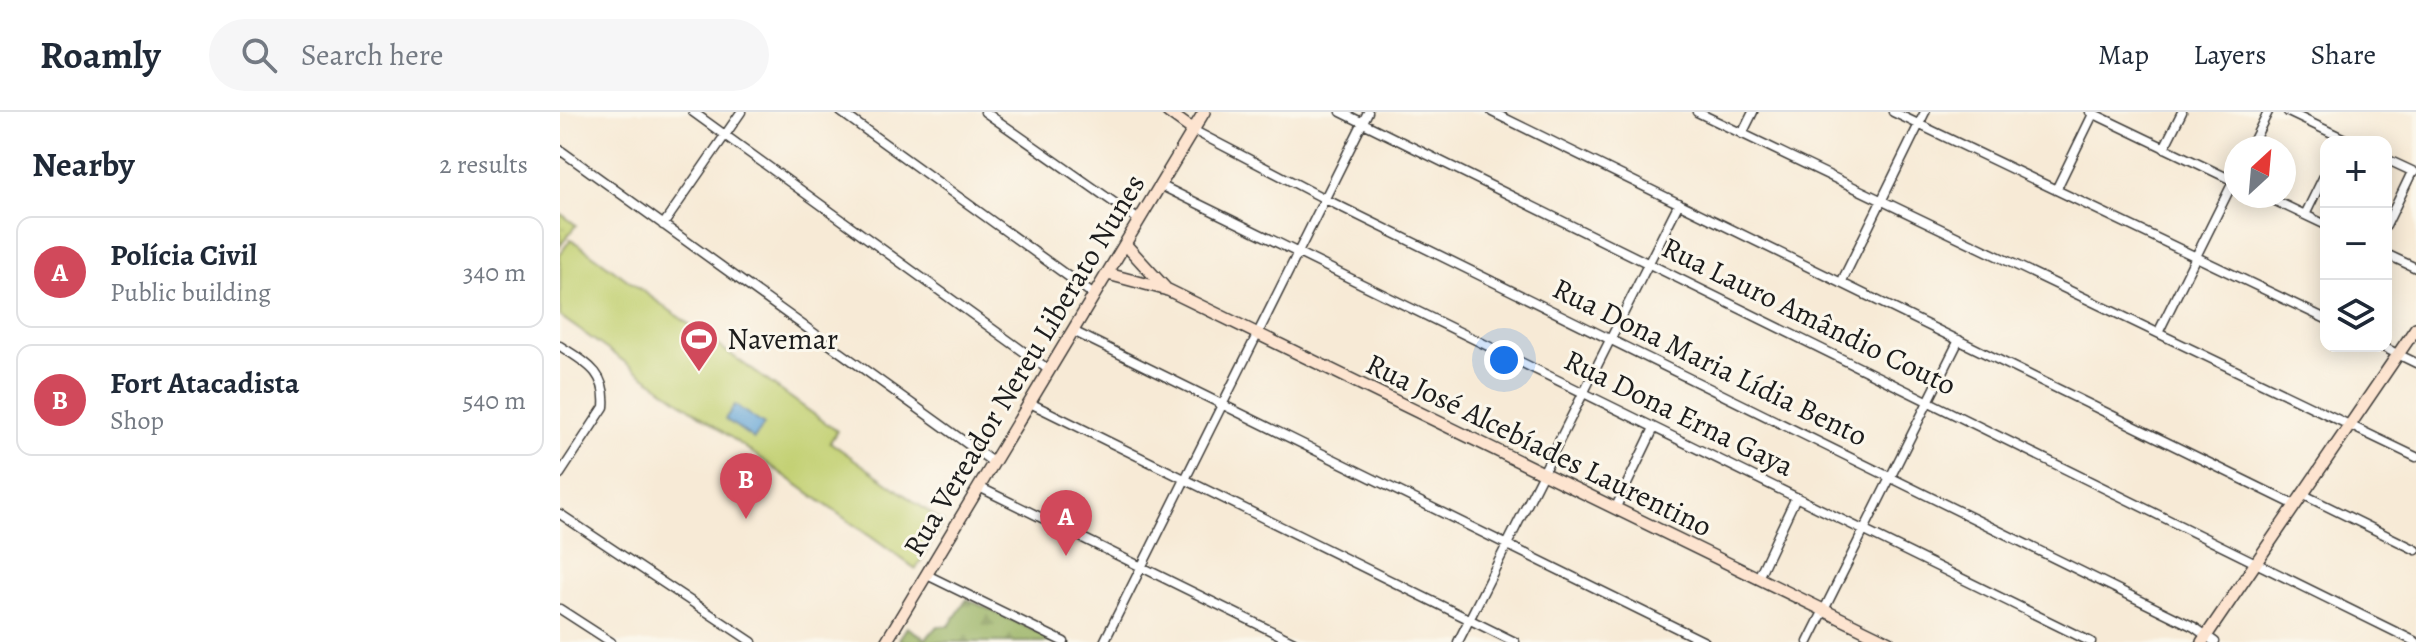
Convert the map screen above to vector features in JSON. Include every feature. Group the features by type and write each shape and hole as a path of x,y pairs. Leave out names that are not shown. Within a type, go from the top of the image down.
{"main road":[{"path":"1168,112 1193,130"},
{"name":"Rua Vereador Nereu Liberato Nunes","path":"886,642 1204,112"},
{"name":"Rua José Alcebíades Laurentino","path":"1125,244 1168,290"},
{"name":"Rua José Alcebíades Laurentino","path":"1108,274 1168,290 1889,642"},
{"path":"2208,640 2256,563 2416,328"}],"street":[{"path":"693,112 1049,370"},
{"path":"663,225 741,112"},
{"path":"841,112 1094,295"},
{"path":"985,112 1139,220"},
{"name":"Rua Lauro Amândio Couto","path":"1341,112 2416,642"},
{"path":"1104,642 1368,112"},
{"path":"1492,112 1959,340 2299,500 2416,550"},
{"path":"1697,112 2416,457"},
{"path":"1742,134 1753,112"},
{"path":"1893,112 2320,316"},
{"path":"1841,283 1925,112"},
{"path":"2164,148 2182,112"},
{"path":"2256,136 2268,112"},
{"path":"2288,112 2335,136"},
{"path":"2056,190 2093,113 2224,175"},
{"name":"Rua Dona Maria Lídia Bento","path":"1193,130 1325,199 2194,627 2208,640"},
{"path":"560,150 994,463"},
{"path":"2392,162 2414,172 2392,214"},
{"path":"2305,215 2320,184"},
{"name":"Rua Dona Erna Gaya","path":"1160,185 2091,642"},
{"path":"2158,333 2224,202"},
{"path":"1458,642 1679,203"},
{"path":"2290,208 2320,222"},
{"path":"2392,257 2416,268"},
{"path":"1073,331 1705,642"},
{"path":"1808,642 1959,340"},
{"path":"560,346 594,371 604,390 604,407 560,474"},
{"path":"2392,351 2416,363"},
{"path":"1030,403 1515,642"},
{"path":"1615,509 1654,428"},
{"path":"979,487 1294,642"},
{"path":"1758,578 1796,497"},
{"path":"560,514 752,642"},
{"path":"927,575 1064,642"},
{"path":"561,612 611,642"}],"green space":[{"path":"560,213 576,225 560,246"},
{"name":"Navemar","path":"571,239 837,431 830,442 943,522 916,569 560,316 560,254"},
{"path":"967,599 1058,642 905,642 899,639 907,627 926,639 937,626 949,626"}],"water":[{"path":"735,405 764,425 754,439 725,419"}],"place":[{"name":"Navemar","path":"699,373"},
{"name":"Fort Atacadista","path":"746,519"},
{"name":"Polícia Civil","path":"1066,556"}]}
